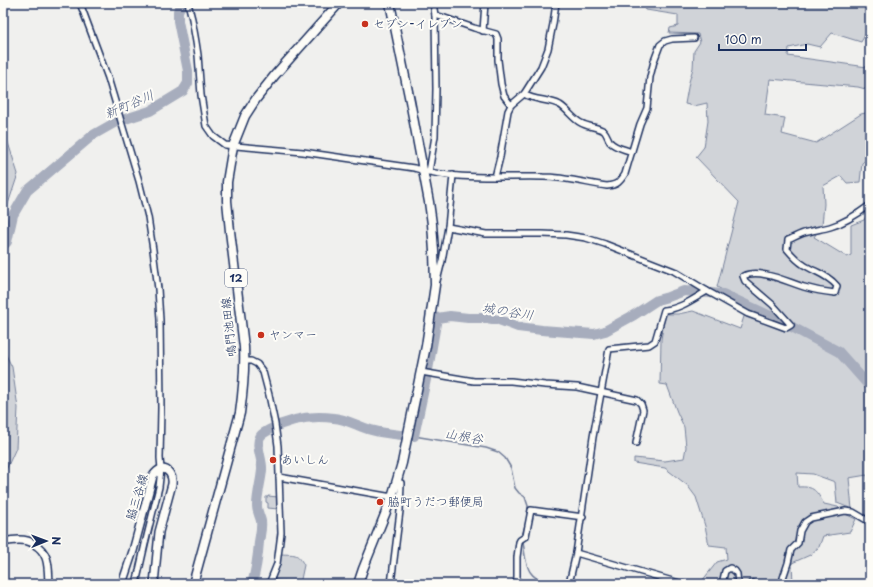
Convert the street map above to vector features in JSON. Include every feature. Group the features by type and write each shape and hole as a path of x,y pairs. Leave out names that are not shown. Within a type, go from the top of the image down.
{"main road":[{"name":"鳴門池田線","path":"193,584 240,413 243,391 245,361 242,325 227,201 227,182 233,146 245,116 256,99 275,75 339,3"},
{"path":"358,584 392,497 402,463 429,331 435,285 432,224 426,171 390,3"},
{"name":"脇三谷線","path":"122,584 133,551 153,476 161,469 170,473 173,478 160,532 154,584"},
{"path":"3,542 20,540 30,541 40,547 45,554 48,565 49,584"}],"street":[{"path":"80,3 117,107 139,181 148,217 158,289 160,320 161,469 159,487 136,584"},
{"path":"426,171 435,136 435,15 433,3"},
{"path":"483,31 485,3"},
{"path":"495,177 508,111 511,105 524,94 541,67 548,49 556,3"},
{"path":"188,4 198,55 201,95 206,126 213,136 225,145 303,152 453,175 544,177 607,186 615,185 625,174 640,124 647,108 650,77 660,45 665,41 672,39 694,38"},
{"path":"435,15 496,34 498,39 501,84 504,96 511,105"},
{"path":"524,94 528,97 550,101 560,106 583,124 603,130 613,145 632,152"},
{"path":"435,285 439,275 448,227 453,175"},
{"path":"448,227 486,234 542,234 586,238 674,271 748,314 786,328 791,325 773,305 745,281 744,276 747,274 766,274 804,287 835,293 837,286 831,280 803,265 787,249 788,240 797,235 829,228 870,205"},
{"path":"569,584 583,516 593,437 609,349 649,346 655,341 664,310 683,305 707,291"},
{"path":"245,361 251,361 257,364 263,372 275,424 278,446 281,533 276,564 269,584"},
{"path":"421,372 474,381 511,381 577,387 637,400 641,404 643,410 636,443"},
{"path":"279,477 392,497"},
{"path":"391,584 400,511 401,483 397,482"},
{"path":"516,584 517,557 520,540 526,536 531,510 583,516"},
{"path":"783,584 783,578 791,550 798,543 800,531 805,522 811,518 845,511 852,512 870,522"},
{"path":"576,554 668,582 683,584"},
{"path":"722,584 725,571 730,568 737,574 738,584"},
{"path":"750,584 751,582 754,584"}],"shaded area":[{"path":"639,3 869,3 870,24 861,42 832,33 820,47 807,44 789,48 788,56 867,67 870,89 770,79 765,115 785,118 782,134 816,143 861,114 870,112 870,156 862,163 860,182 847,183 841,176 823,186 824,204 822,225 814,237 847,257 851,255 851,225 864,220 870,210 870,491 868,492 867,475 849,478 852,509 837,503 835,482 813,474 797,473 798,487 808,487 814,490 824,504 838,507 845,514 856,519 850,532 823,536 819,547 810,555 792,563 793,583 795,584 702,584 702,581 717,562 727,559 726,547 709,545 696,497 687,485 665,468 634,463 634,458 665,461 684,458 686,447 684,427 667,385 660,384 661,340 665,314 678,314 693,311 740,329 748,304 717,287 739,202 696,157 704,147 708,121 707,103 694,106 685,104 693,68 694,51 700,42 698,34 669,33 670,28 678,26 678,15 646,10 644,4"},
{"path":"3,127 18,174 5,213 6,224 3,236"},
{"path":"3,349 12,367 18,408 16,448 6,470 3,471"},
{"path":"266,497 278,497 278,509 268,508"},
{"path":"281,554 293,554 302,561 304,565 300,584 275,580"}],"waterway":[{"name":"新町谷川","path":"3,246 7,242 13,215 27,191 93,135 116,122 150,111 183,91 188,83 188,71 178,21 178,11 182,3"},
{"name":"城の谷川","path":"252,584 257,563 261,526 261,521 257,510 262,470 258,445 261,436 269,430 284,423 317,417 348,421 366,429 398,435 414,436 437,318 450,316 486,318 499,320 518,327 594,334 605,331 657,300 684,291 723,294 777,319 839,352 870,387"},
{"name":"山根谷","path":"414,436 486,448 498,452 505,458 511,468 515,488 525,497 528,506 527,518 522,536"},
{"name":"山根谷","path":"523,540 526,562 531,573 538,579 554,584"}],"place":[{"name":"セブン-イレブン","path":"365,24"},
{"name":"ヤンマー","path":"261,335"},
{"name":"あいしん","path":"273,460"},
{"name":"脇町うだつ郵便局","path":"380,502"}]}
